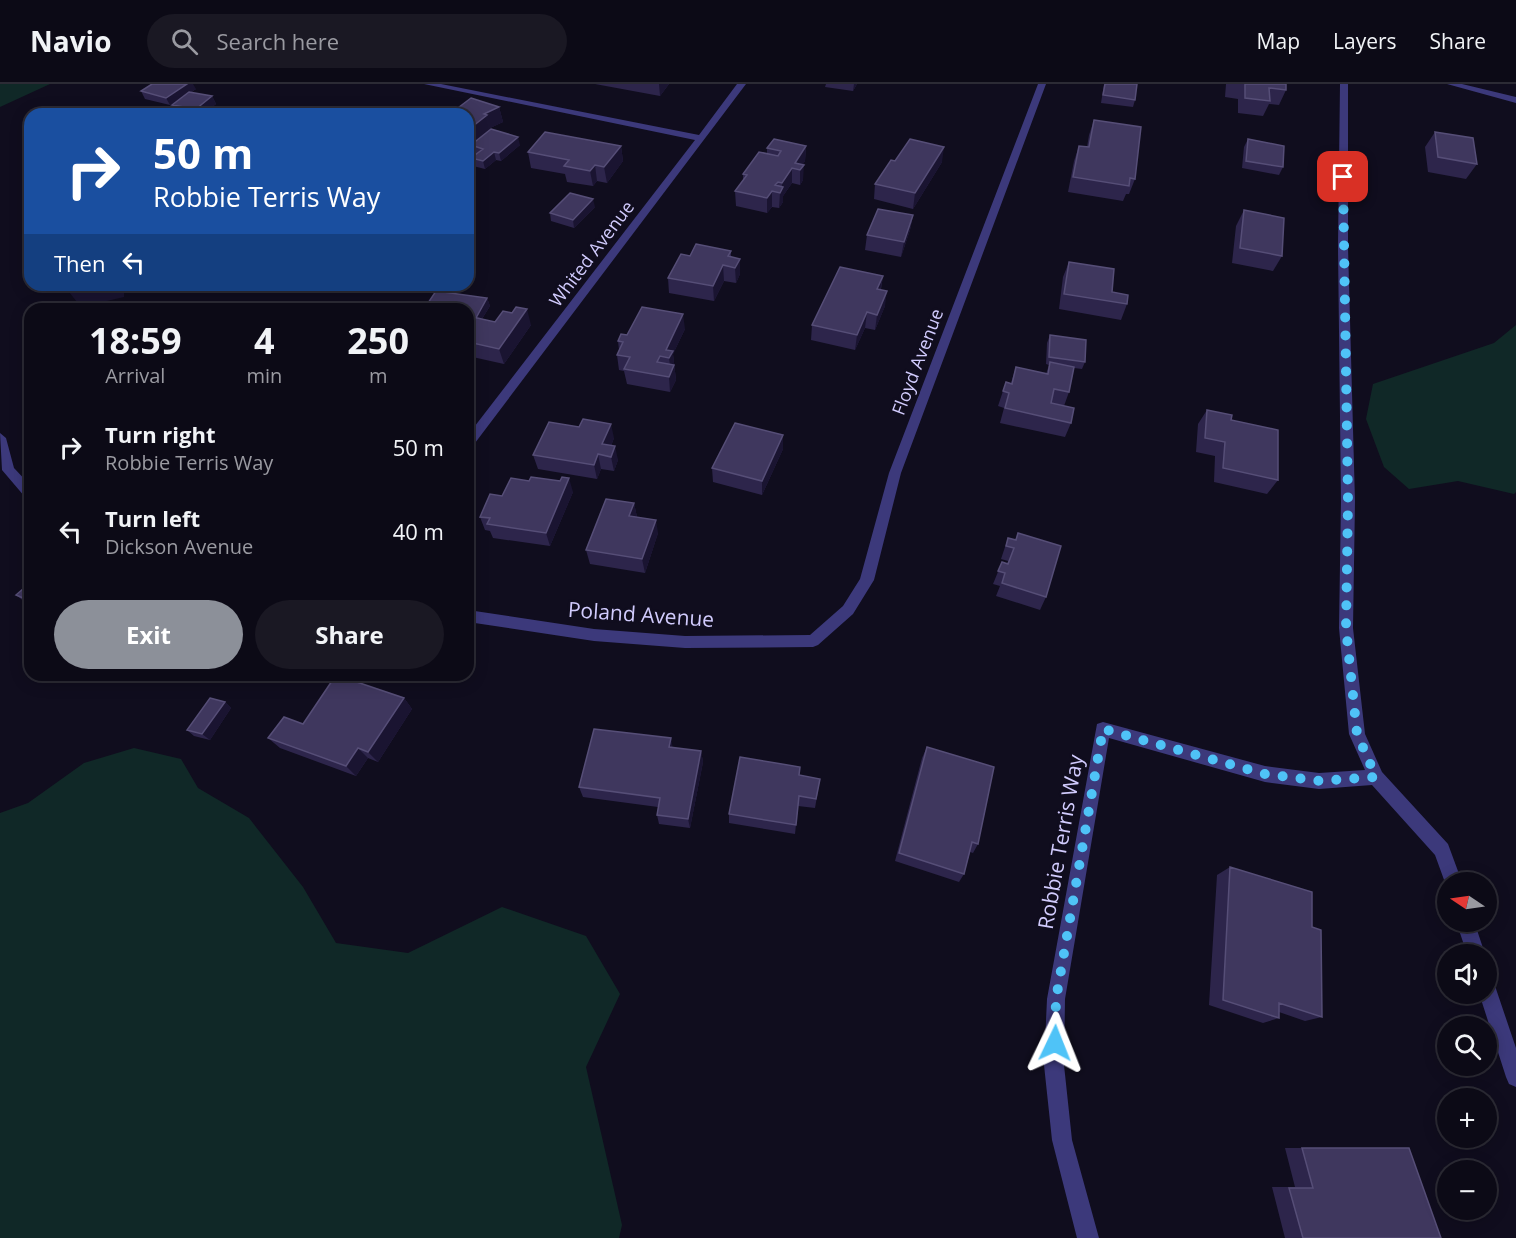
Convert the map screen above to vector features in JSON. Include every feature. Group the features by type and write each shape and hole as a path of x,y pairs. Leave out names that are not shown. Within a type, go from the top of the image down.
{"street":[{"path":"428,84 701,138"},
{"name":"Whited Avenue","path":"474,436 742,84"},
{"name":"Floyd Avenue","path":"813,640 848,610 867,580 895,473 1042,84"},
{"path":"1344,84 1343,247 1348,501 1346,628 1357,734 1376,777 1442,850 1449,872"},
{"path":"1451,84 1516,100"},
{"path":"0,438 8,471 24,487"},
{"name":"Poland Avenue","path":"474,617 594,635 685,642 813,640"},
{"name":"Robbie Terris Way","path":"1088,1238 1062,1140 1054,1065 1056,999 1103,729 1265,774 1320,781 1376,777"},
{"path":"1492,1004 1516,1077"}],"green space":[{"path":"0,84 50,84 0,107"},
{"path":"1516,325 1516,492 1514,494 1458,481 1409,489 1384,467 1366,419 1373,384 1494,343"},
{"path":"134,748 181,759 198,788 249,818 303,887 336,943 408,953 502,907 586,936 620,994 586,1067 622,1225 619,1238 0,1238 0,813 28,803 84,763"}],"building":[{"path":"152,84 187,84 166,98 141,91"},
{"path":"1105,84 1137,84 1135,100 1103,95"},
{"path":"1245,84 1286,84 1286,90 1269,88 1270,101 1245,98"},
{"path":"189,92 212,96 197,108 172,105"},
{"path":"471,98 499,107 484,114 487,115 474,125 474,108 458,108"},
{"path":"1094,120 1141,127 1135,179 1130,178 1129,186 1073,177 1079,146 1089,147"},
{"path":"491,129 518,137 499,153 494,152 483,161 474,159 474,156 483,149 474,146 474,143"},
{"path":"545,132 621,146 604,167 595,165 590,171 564,166 569,160 528,152"},
{"path":"1435,132 1473,138 1477,164 1438,157"},
{"path":"774,139 806,146 795,163 804,165 800,170 792,168 782,183 778,182 775,185 783,187 780,193 772,191 767,198 735,191 747,175 743,174 759,152 778,156 781,151 767,148"},
{"path":"910,139 944,147 915,193 875,184 891,160 895,161"},
{"path":"1248,139 1284,146 1283,167 1246,161"},
{"path":"570,193 593,199 573,220 550,213"},
{"path":"878,209 913,215 904,242 867,235"},
{"path":"1244,210 1284,218 1282,256 1240,248"},
{"path":"696,244 731,251 728,256 740,259 735,268 723,265 713,286 668,278 681,254 690,256"},
{"path":"1069,262 1114,269 1112,292 1128,295 1127,304 1064,294"},
{"path":"840,267 883,276 877,289 887,291 877,315 867,312 857,335 812,325"},
{"path":"436,291 487,298 476,318 474,318 474,303 428,303"},
{"path":"516,307 527,309 499,349 474,343 474,317 495,322 503,311 512,313"},
{"path":"642,307 683,314 666,350 673,351 669,358 660,356 657,362 674,365 669,377 624,369 630,357 617,355 623,342 618,341 621,334 627,335"},
{"path":"1050,335 1086,340 1085,362 1049,357"},
{"path":"1050,362 1074,367 1069,392 1054,389 1051,403 1074,408 1071,423 1005,408 1009,393 1003,391 1006,382 1012,384 1016,367 1048,374"},
{"path":"1207,410 1232,415 1231,420 1278,430 1278,480 1223,468 1225,442 1205,438"},
{"path":"583,419 611,424 602,444 615,446 611,457 598,454 594,465 533,455 549,422 579,427"},
{"path":"735,423 783,435 762,481 712,468"},
{"path":"531,477 560,481 562,477 569,478 546,533 487,524 490,518 480,517 490,494 502,496 511,478 529,481"},
{"path":"606,499 634,503 629,516 656,520 642,559 586,550"},
{"path":"1018,533 1061,546 1046,597 1002,583 1005,573 998,571 1002,562 1008,564 1014,548 1006,546 1008,538 1016,540"},
{"path":"24,588 24,598 16,595"},
{"path":"332,681 354,681 404,698 368,752 358,748 346,766 268,738 284,717 303,724"},
{"path":"210,698 225,702 202,734 187,730"},
{"path":"594,729 671,738 669,747 701,751 688,819 657,815 660,798 579,787"},
{"path":"927,747 994,767 978,844 972,842 964,874 899,853"},
{"path":"740,757 800,767 799,775 820,779 816,799 799,796 796,825 729,814"},
{"path":"1230,867 1312,892 1312,927 1321,930 1322,1017 1279,1003 1279,1018 1223,1000"},
{"path":"1302,1148 1409,1148 1441,1238 1303,1238 1289,1188 1313,1188"}],"route":[{"path":"1055,1043 1056,999 1103,729 1265,774 1320,781 1376,777 1357,734 1346,628 1348,501 1343,177"}]}
